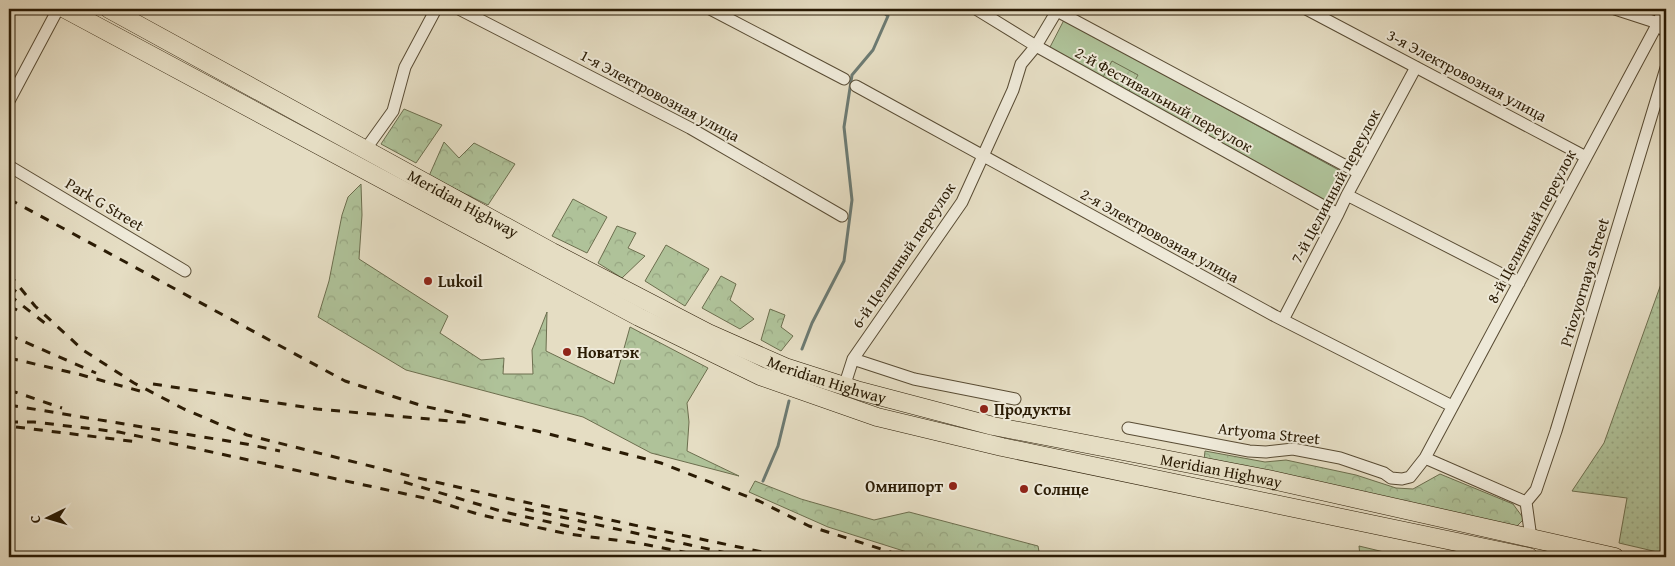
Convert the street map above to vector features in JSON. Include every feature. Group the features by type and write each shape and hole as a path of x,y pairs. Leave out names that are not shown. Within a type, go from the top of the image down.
{"main road":[{"name":"Meridian Highway","path":"65,9 639,317 760,376 877,417 1016,450 1528,557"},
{"name":"Meridian Highway","path":"109,9 492,220 708,334 785,367 844,387 993,426 1268,479 1375,505 1615,557"},
{"path":"839,405 844,387"},
{"path":"1528,557 1531,538"}],"street":[{"path":"9,101 58,9"},
{"path":"365,150 394,111 405,67 436,9"},
{"name":"1-я Электровозная улица","path":"460,9 690,128 842,216"},
{"path":"710,9 844,80"},
{"name":"2-й Фестивальный переулок","path":"976,9 1036,46 1338,214"},
{"name":"3-я Электровозная улица","path":"1306,9 1586,157"},
{"path":"1614,9 1658,23 1666,33"},
{"name":"8-й Целинный переулок","path":"1425,458 1664,9"},
{"name":"2-й Фестивальный переулок","path":"1057,10 1359,173"},
{"name":"6-й Целинный переулок","path":"844,387 853,360 962,202 1014,90 1021,64 1036,46 1057,10"},
{"name":"7-й Целинный переулок","path":"1283,320 1347,195 1416,67"},
{"name":"Priozyornaya Street","path":"1526,502 1536,490 1554,438 1666,68"},
{"name":"2-я Электровозная улица","path":"856,86 1283,320 1452,406"},
{"name":"Park G Street","path":"9,166 185,271"},
{"path":"1347,195 1519,283"},
{"path":"853,360 914,379 1015,398"},
{"name":"Artyoma Street","path":"1128,428 1249,451 1266,452 1293,449 1340,458 1384,473 1391,478 1402,479 1410,477 1425,458"},
{"path":"1425,458 1526,502 1531,538"}],"green space":[{"path":"1064,20 1346,174 1330,203 1049,49"},
{"path":"1112,61 1138,75 1129,91 1103,77"},
{"path":"404,109 442,125 416,163 381,144"},
{"path":"444,142 459,158 474,143 515,164 488,205 429,176"},
{"path":"361,184 362,215 359,259 448,316 440,333 481,360 504,358 503,374 533,374 532,350 547,312 546,351 614,384 630,327 708,368 687,403 689,422 687,451 739,476 651,453 583,417 406,370 318,317 329,281 342,215 348,197"},
{"path":"573,199 607,217 587,253 552,236"},
{"path":"617,226 636,233 628,248 645,256 622,278 598,263"},
{"path":"666,245 709,269 685,306 645,281"},
{"path":"1666,270 1666,554 1619,543 1627,498 1572,491 1604,443"},
{"path":"721,276 736,284 730,300 754,319 740,329 702,308"},
{"path":"770,309 785,315 781,327 793,336 781,351 761,340"},
{"path":"1205,451 1265,462 1286,460 1356,475 1396,488 1413,489 1440,474 1513,504 1524,519 1515,528 1204,460"},
{"path":"755,481 801,499 874,520 909,512 1038,546 1040,557 931,557 910,553 828,527 749,492"},
{"path":"1359,546 1405,557 1360,557"}],"waterway":[{"path":"802,349 812,323 844,261 852,200 844,127 852,75 873,50 888,16 879,9"},
{"path":"763,481 778,446 789,401"}],"railway":[{"path":"9,199 345,381 423,406 537,431 661,463 759,501 809,526 906,557"},
{"path":"9,274 35,306 83,350 134,383 184,409 247,435 496,496 786,557"},
{"path":"9,286 23,297"},
{"path":"9,295 46,324"},
{"path":"9,306 25,314"},
{"path":"9,335 96,373"},
{"path":"9,358 140,391"},
{"path":"153,384 317,409 473,423"},
{"path":"9,390 62,408"},
{"path":"9,405 280,451"},
{"path":"9,422 34,422 119,432 429,499 481,515 568,534 638,543 708,557"},
{"path":"16,427 138,442"},
{"path":"404,482 504,512 585,530"},
{"path":"525,509 745,557"},
{"path":"9,555 35,556"},
{"path":"561,557 586,555 652,557"}],"place":[{"name":"Lukoil","path":"428,281"},
{"name":"Новатэк","path":"567,352"},
{"name":"Продукты","path":"984,409"},
{"name":"Омнипорт","path":"953,486"},
{"name":"Солнце","path":"1024,489"}]}
